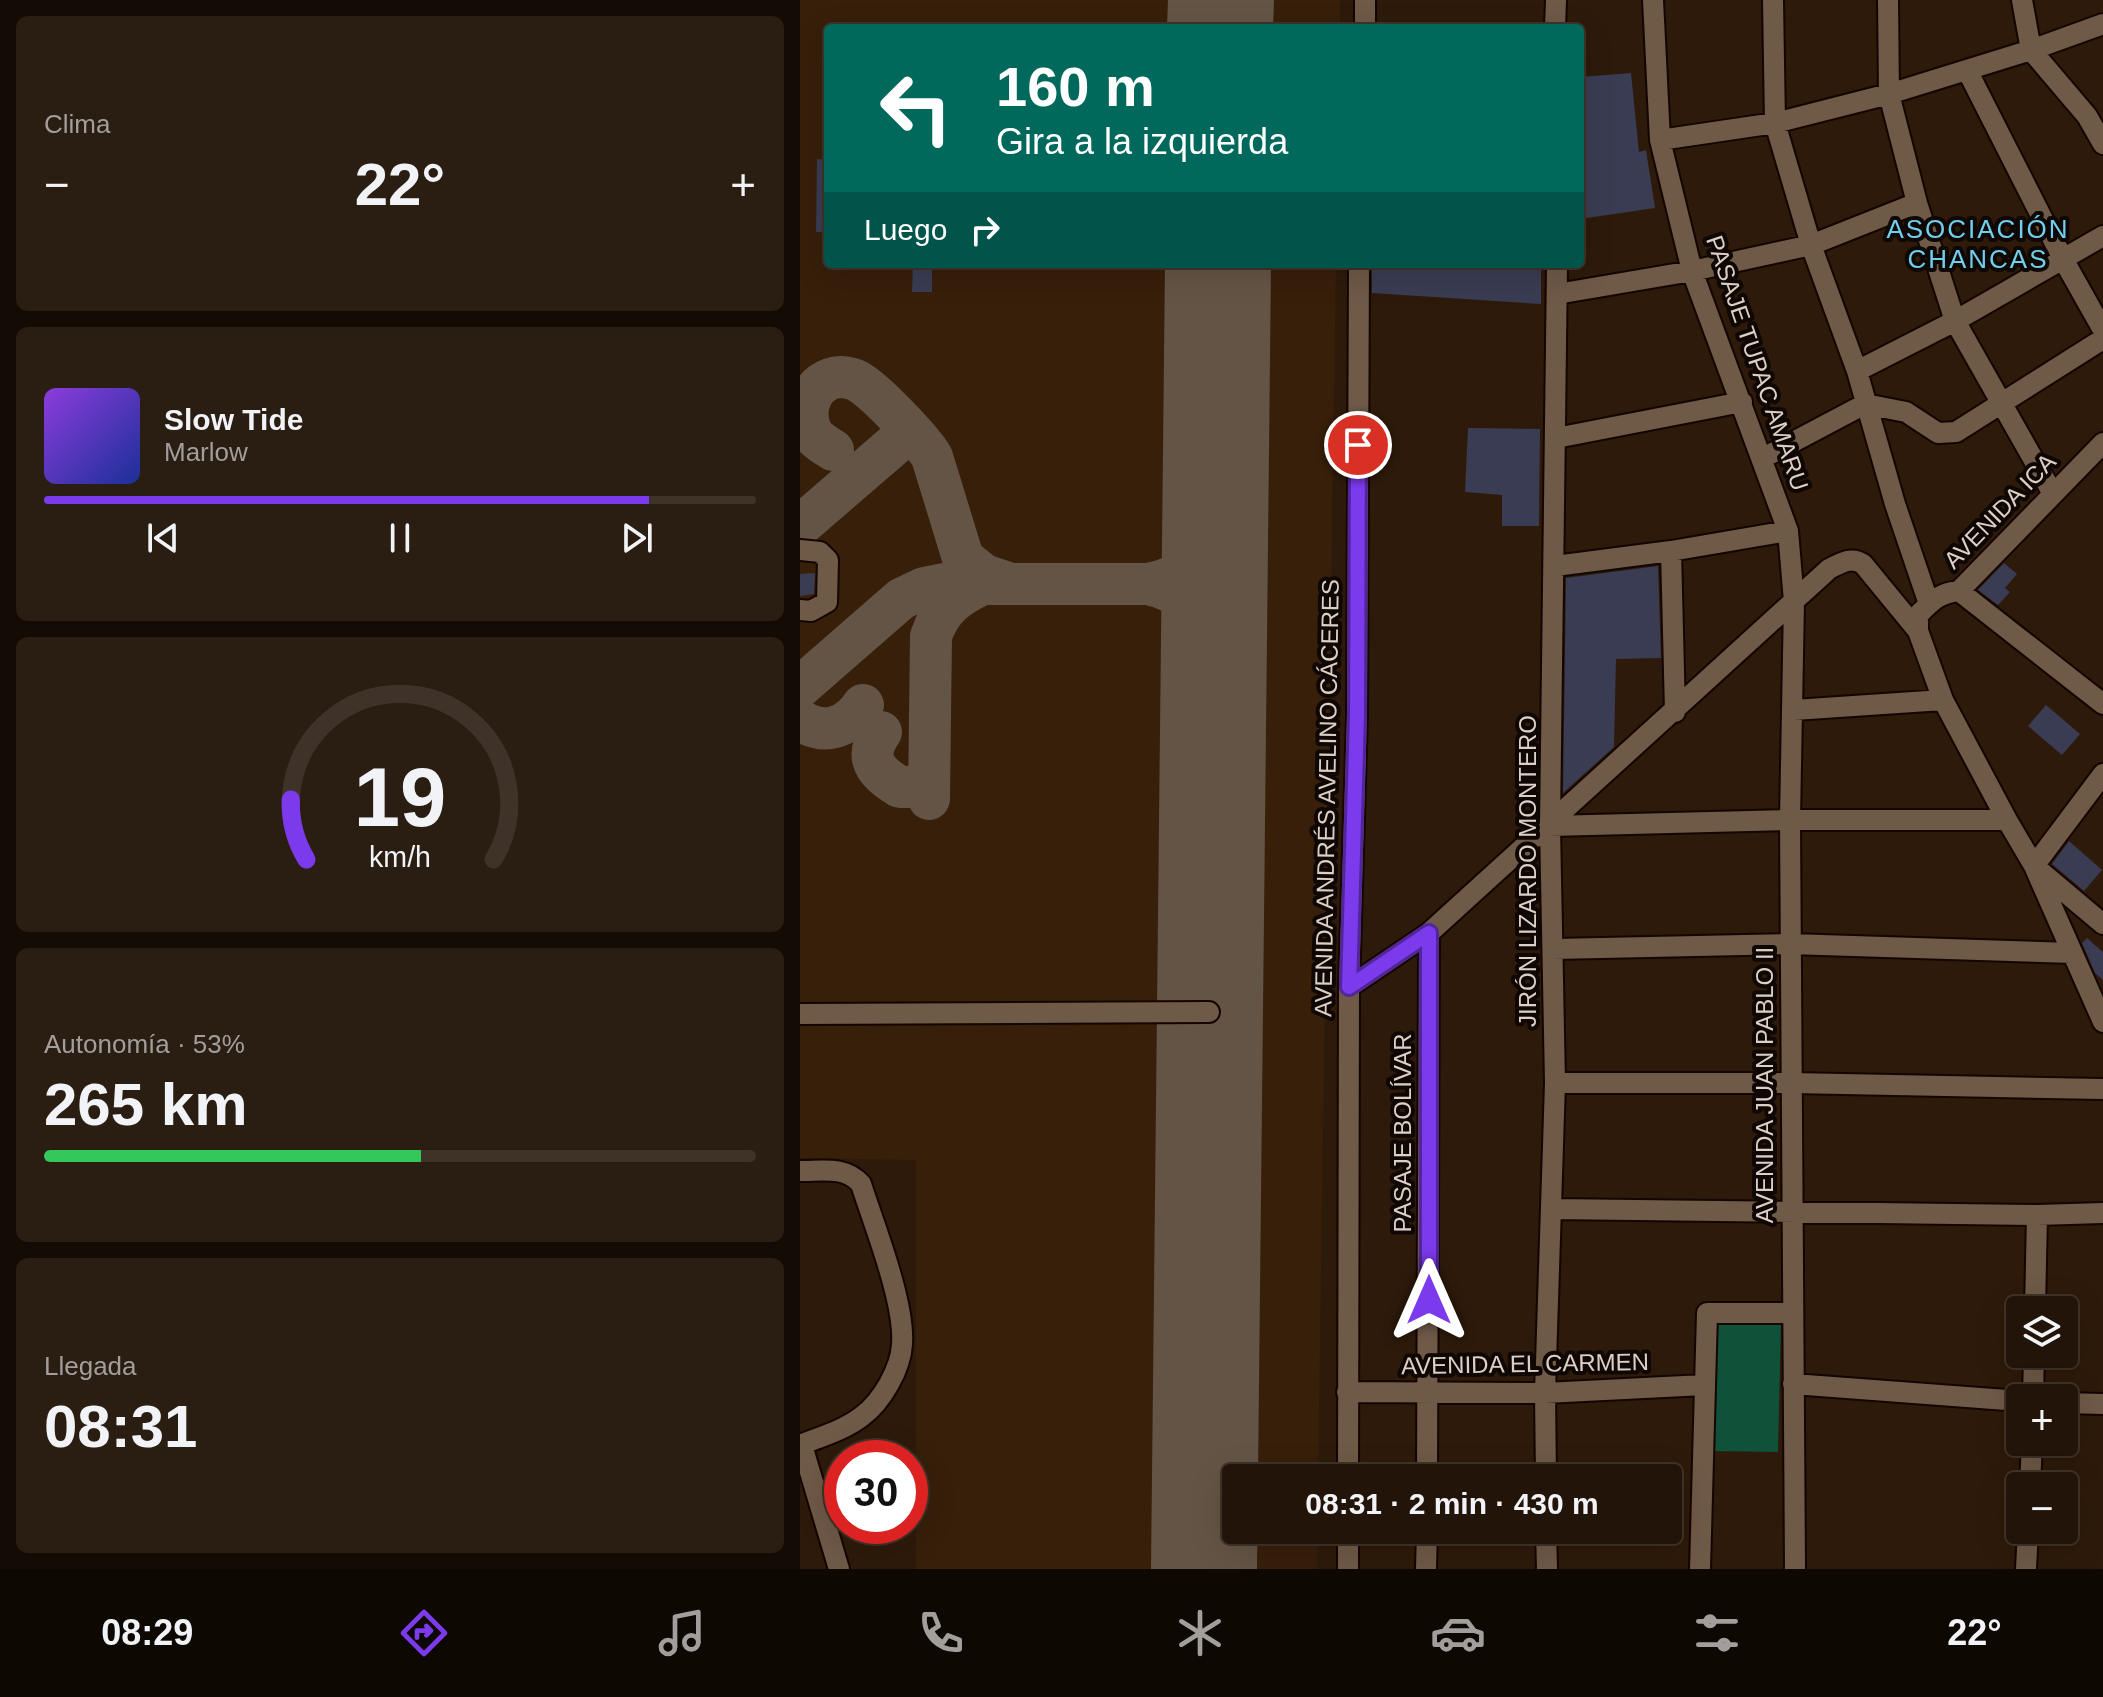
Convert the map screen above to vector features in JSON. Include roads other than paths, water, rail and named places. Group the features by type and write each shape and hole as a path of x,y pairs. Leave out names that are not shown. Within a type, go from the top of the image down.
{"street":[{"path":"1365,0 1365,24"},
{"path":"1555,24 1556,0"},
{"name":"PASAJE TUPAC AMARU","path":"1653,0 1660,140 1692,271 1788,531 1794,601"},
{"path":"1773,0 1775,123 1811,245 1857,371 1929,604 1918,615 1918,631"},
{"path":"1888,0 1889,94 1917,203 1955,321 2053,494"},
{"path":"2022,0 2031,50 2087,116 2103,144"},
{"path":"1660,140 1775,123 1889,94 2103,24"},
{"path":"1967,70 2063,259 2103,330"},
{"path":"1557,294 1692,271 1811,245 1917,203"},
{"path":"1857,371 1955,321 2103,236"},
{"name":"AVENIDA ANDRÉS AVELINO CÁCERES","path":"1348,1464 1349,987 1357,716 1359,268"},
{"name":"JIRÓN LIZARDO MONTERO","path":"1546,1464 1545,1393 1555,1083 1550,826 1557,268"},
{"path":"1763,458 1865,404 1906,412 1938,433 1956,432 2103,339"},
{"path":"1556,438 1742,402"},
{"name":"AVENIDA ICA","path":"1929,604 1942,593 1959,591 2102,445"},
{"path":"1555,566 1788,531"},
{"path":"800,550 820,552 828,560 827,602 811,611 800,610"},
{"path":"1671,551 1675,712"},
{"path":"1349,987 1429,933 1829,569 1845,560 1857,560 1918,631 1943,700 2034,866 2103,1022"},
{"path":"1959,591 2103,704"},
{"name":"AVENIDA JUAN PABLO II","path":"1794,601 1790,944 1795,1569"},
{"path":"1794,710 1943,700"},
{"path":"2034,866 2103,774"},
{"path":"1550,826 1790,820 2007,820"},
{"path":"2034,866 2103,924"},
{"name":"PASAJE BOLÍVAR","path":"1427,1464 1429,933"},
{"path":"1554,949 1790,944 2072,953"},
{"path":"800,1014 1209,1012"},
{"path":"1555,1083 1792,1083 2103,1089"},
{"path":"800,1171 843,1171 852,1174 861,1184 887,1266 903,1342 899,1363 879,1398 862,1416 800,1446 839,1569"},
{"path":"1552,1209 2037,1215 2103,1213"},
{"path":"2035,1296 2037,1215"},
{"path":"1700,1569 1707,1313 1792,1313"},
{"path":"1793,1384 2006,1400"},
{"name":"AVENIDA EL CARMEN","path":"1347,1392 1545,1393 1704,1385"},
{"path":"2078,1403 2103,1404"},
{"path":"1348,1544 1348,1569"},
{"path":"1426,1569 1427,1544"},
{"path":"1546,1544 1547,1569"},
{"path":"2026,1569 2027,1544"}],"district":[{"name":"ASOCIACIÓN CHANCAS","path":"1978,244"}]}
